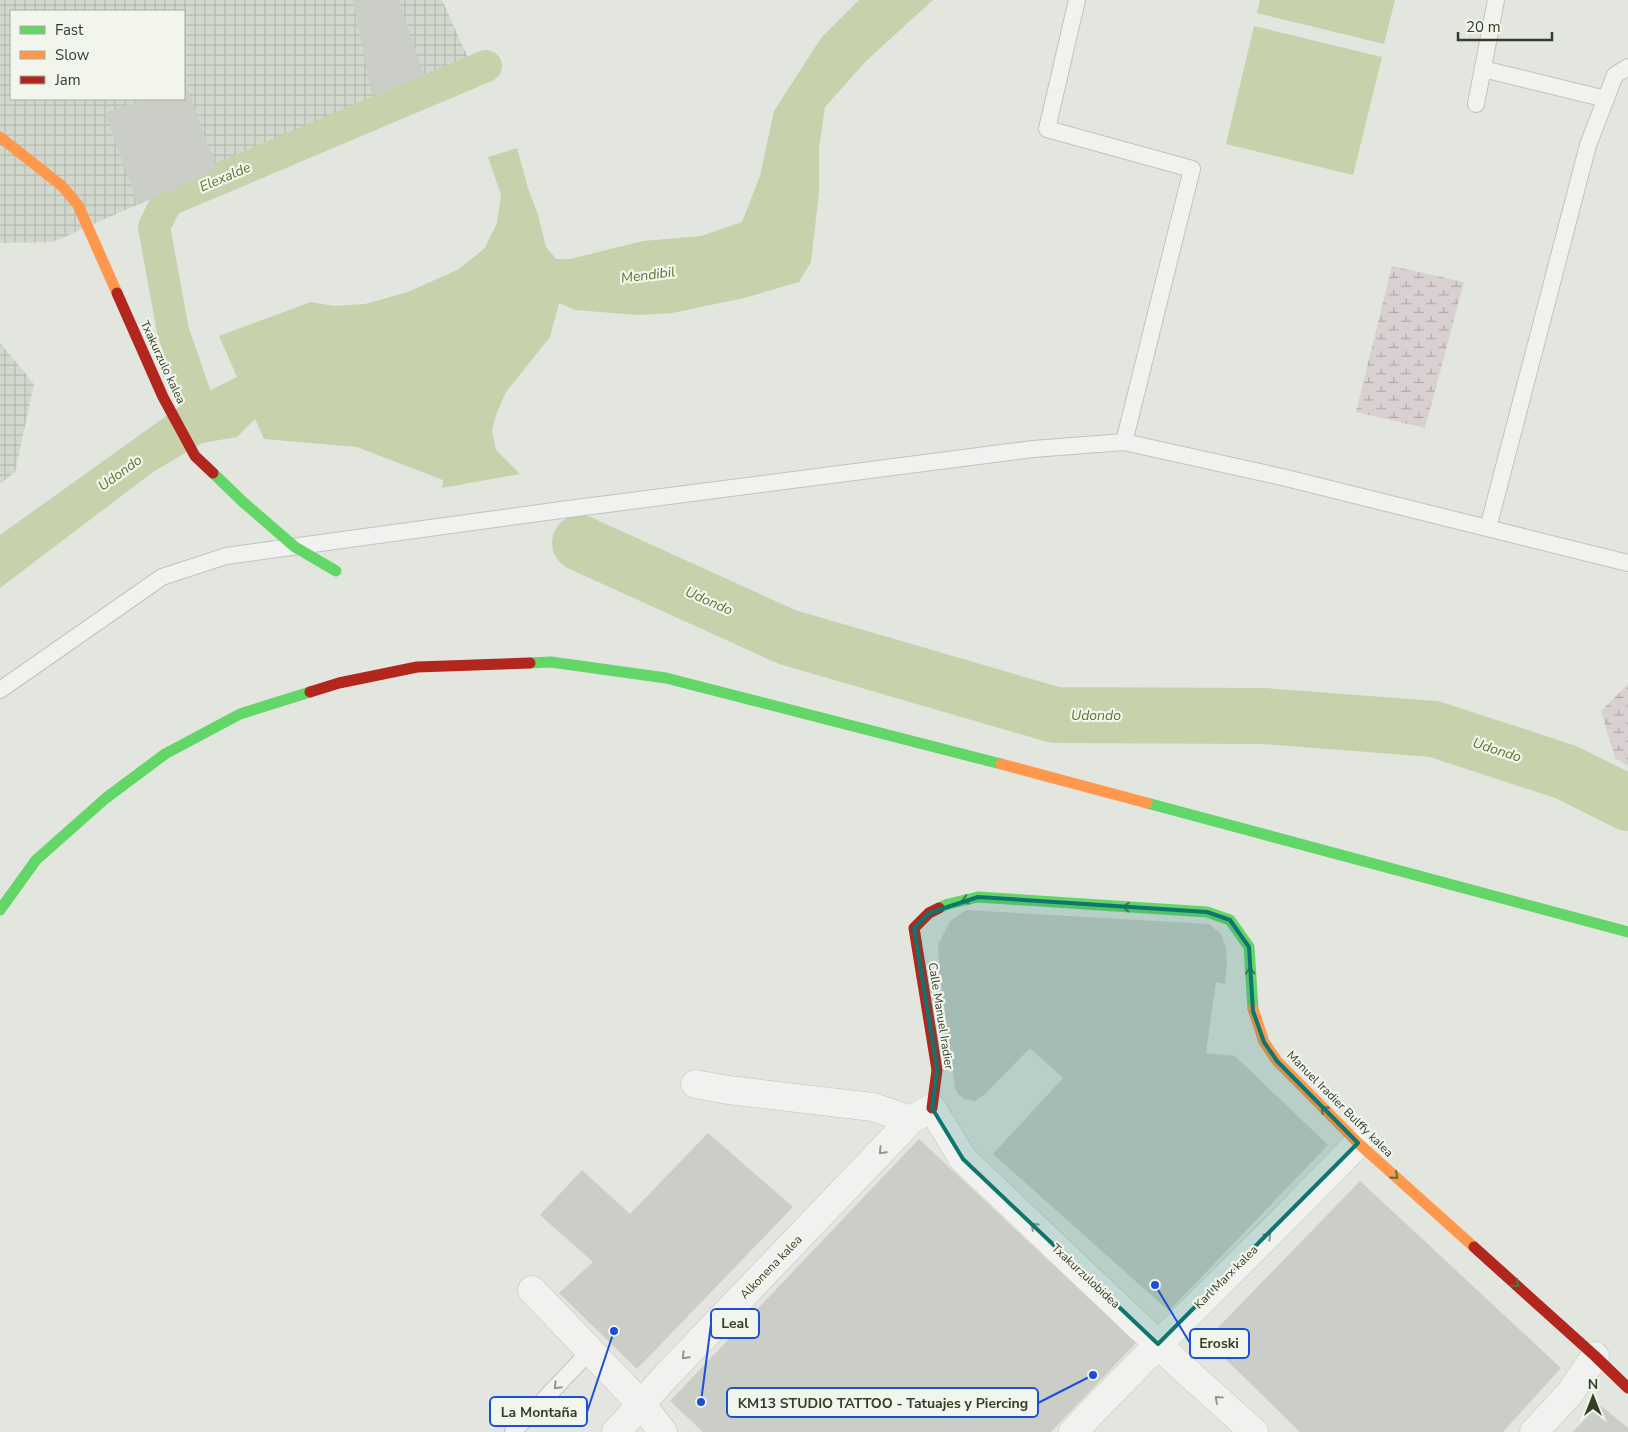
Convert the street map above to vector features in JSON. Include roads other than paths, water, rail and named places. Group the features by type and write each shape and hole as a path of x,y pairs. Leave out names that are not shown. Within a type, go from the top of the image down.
{"main road":[{"name":"Txakurzulo kalea","path":"0,137 62,186 78,205 163,397 195,456 243,502 296,547 336,571"},
{"path":"0,910 36,860 106,798 165,754 240,714 339,683 417,667 550,662 666,678 981,758 1628,932"},
{"name":"Manuel Iradier Bulffy kalea","path":"914,928 929,913 948,904 978,896 1207,912 1230,920 1249,947 1253,1010 1264,1042 1277,1061 1358,1143 1595,1356 1628,1388"},
{"path":"1570,916 1611,939"},
{"name":"Calle Manuel Iradier","path":"914,928 937,1070 922,1114"}],"street":[{"path":"695,1084 728,1090 922,1114"},
{"name":"Txakurzulobidea","path":"922,1114 963,1160 1185,1370 1254,1432"},
{"name":"Alkonena kalea","path":"616,1432 668,1374 922,1114"},
{"name":"Karl Marx kalea","path":"1073,1432 1158,1344 1307,1197 1358,1143"},
{"path":"532,1290 642,1405 663,1432"},
{"path":"1534,1432 1570,1393 1595,1356"}],"lane":[{"path":"1077,0 1047,129 1192,169 1124,442"},
{"path":"1476,104 1496,0"},
{"path":"1488,528 1588,145 1615,76 1628,67"},
{"path":"1483,69 1606,99"},
{"path":"0,690 162,577 226,556 514,516 1033,449 1124,442 1282,477 1628,563"},
{"path":"513,1432 590,1351"}],"water":[{"name":"Mendibil","path":"859,0 933,0 866,61 825,107 819,148 819,193 811,262 799,282 744,298 672,313 638,315 575,310 559,303 550,337 506,392 497,412 492,430 496,450 520,474 442,488 443,480 357,447 264,439 255,419 237,437 202,443 153,472 0,588 0,535 183,404 237,377 219,336 311,302 334,306 365,304 408,292 459,269 485,248 497,223 501,195 488,157 517,148 546,247 556,259 570,259 643,241 701,236 742,222 760,176 774,111 821,38"},
{"path":"1260,0 1395,0 1384,44 1257,13"},
{"path":"1254,26 1382,57 1353,175 1226,144"}],"waterway":[{"name":"Elexalde","path":"201,413 173,331 154,227 167,201 486,66"},
{"name":"Udondo","path":"580,543 787,637 1055,715 1263,716 1434,729 1566,772 1628,803"}],"place":[{"name":"Eroski","path":"1155,1285"},
{"name":"La Montaña","path":"614,1331"},
{"name":"KM13 STUDIO TATTOO - Tatuajes y Piercing","path":"1093,1375"},
{"name":"Leal","path":"701,1402"}]}
